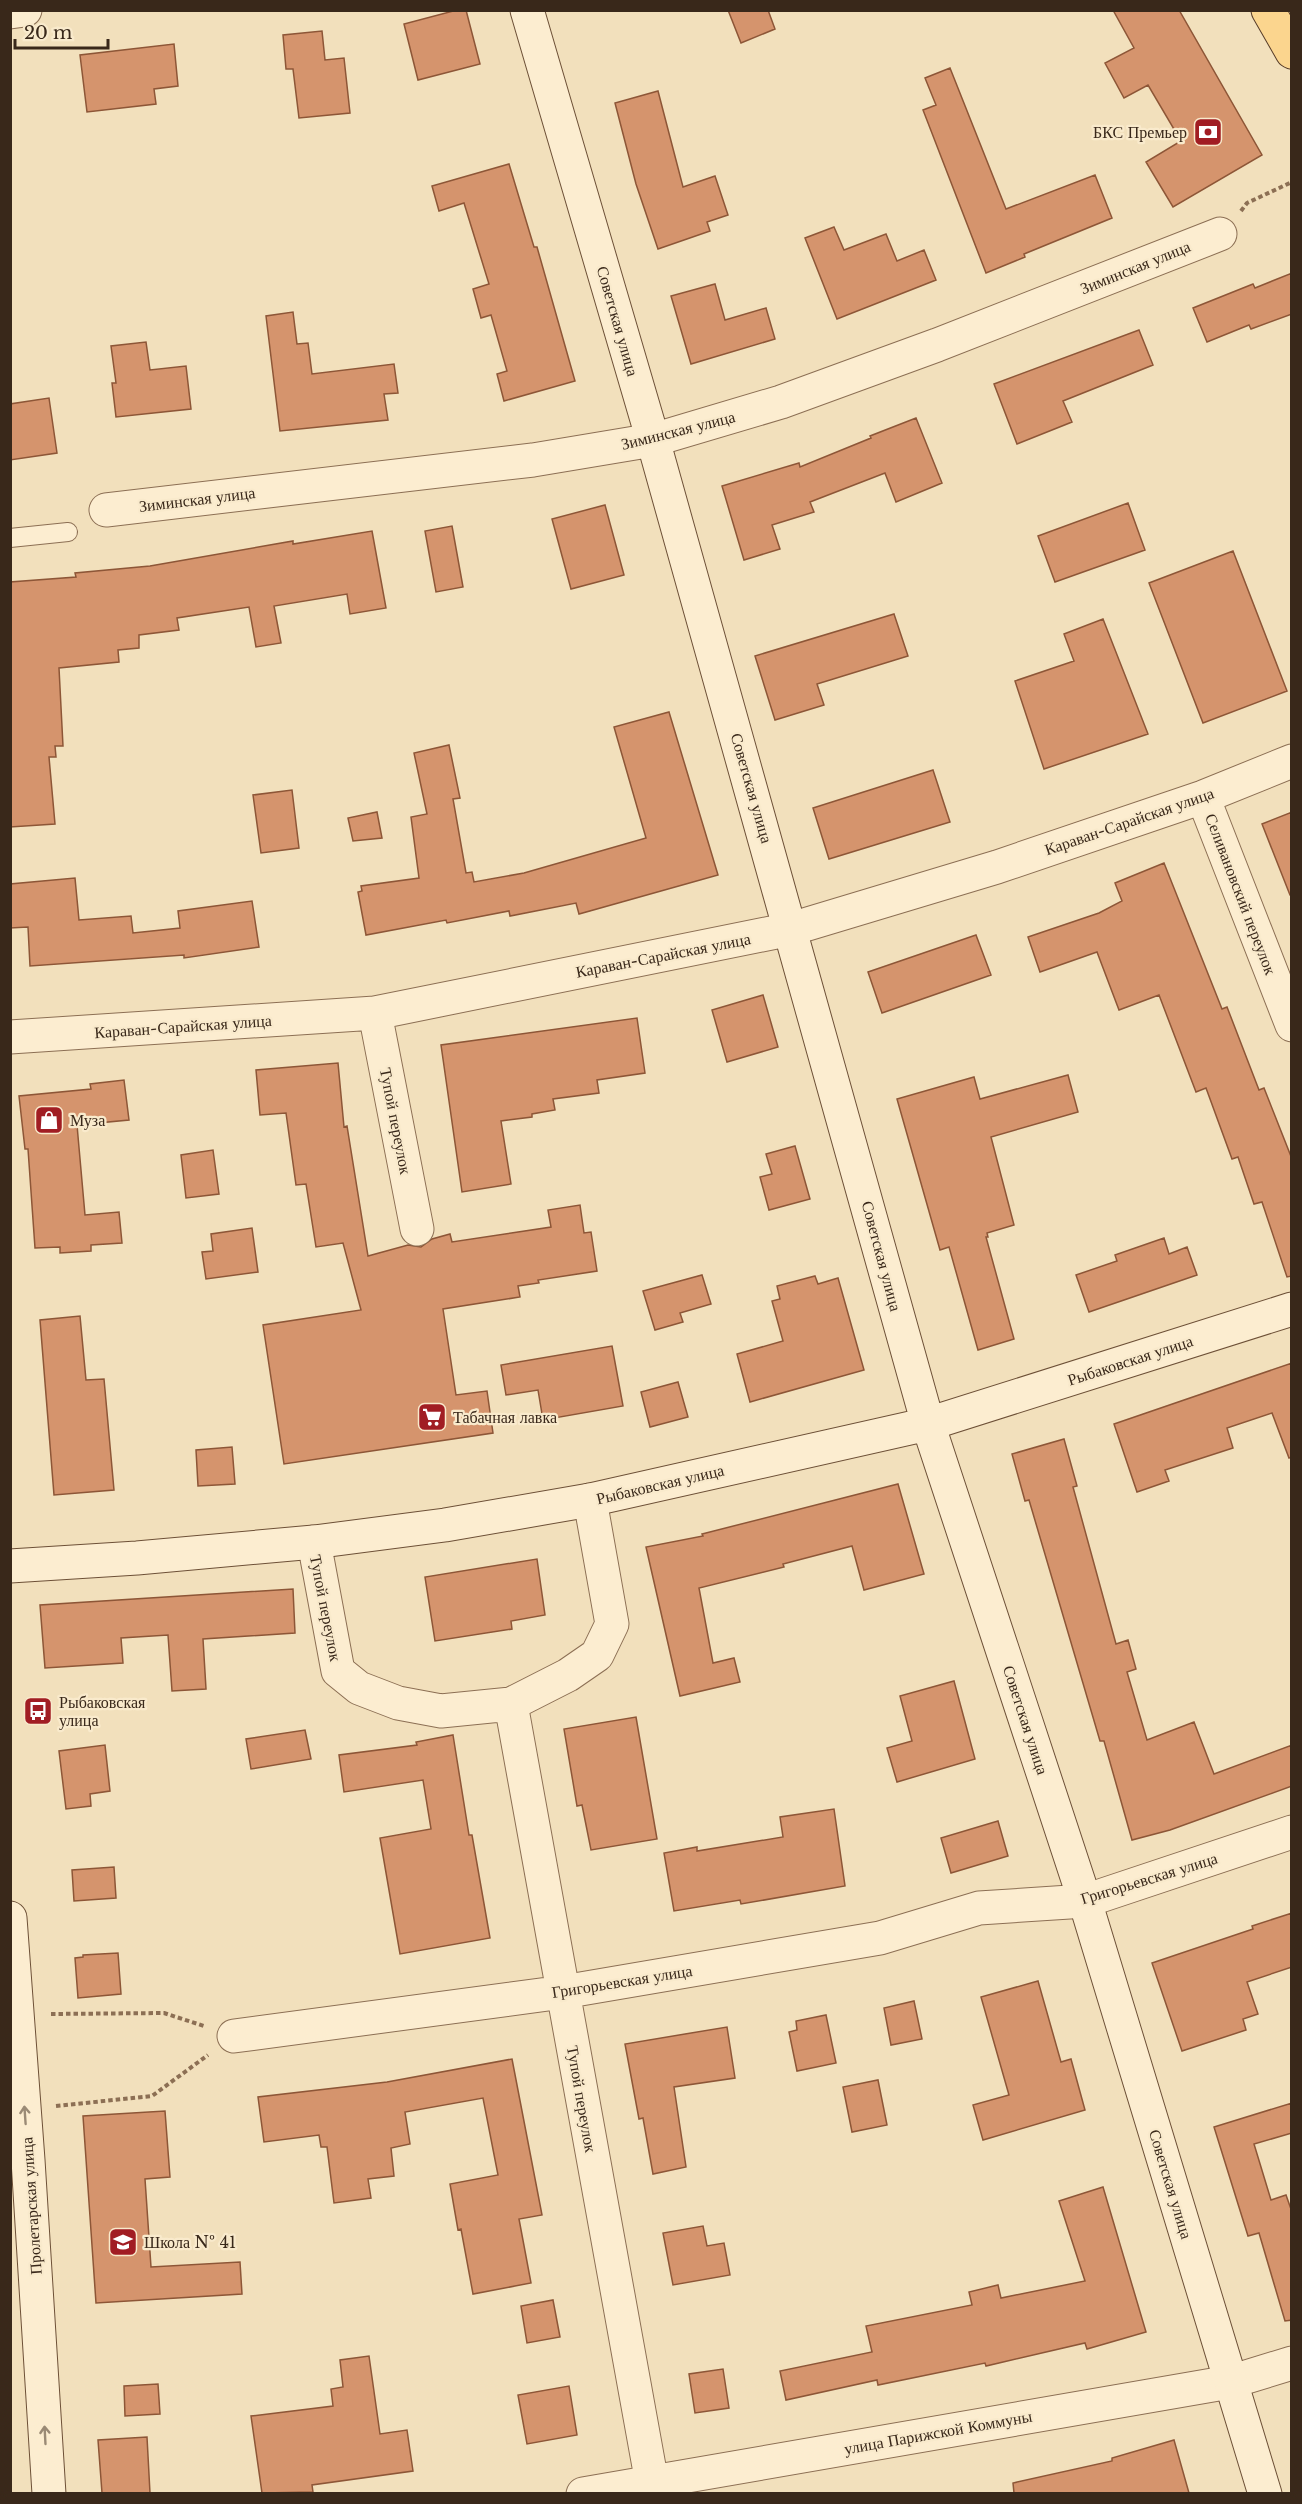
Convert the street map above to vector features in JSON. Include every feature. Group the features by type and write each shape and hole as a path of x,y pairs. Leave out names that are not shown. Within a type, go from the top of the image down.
{"main road":[{"path":"1268,10 1292,52"}],"street":[{"path":"10,12 25,10"},
{"name":"Советская улица","path":"527,10 653,440 928,1424 1085,1901 1265,2493"},
{"name":"Зиминская улица","path":"106,510 533,460 653,440 782,402 904,358 1220,234"},
{"name":"Караван-Сарайская улица","path":"10,1037 375,1013 791,929 997,867 1203,797 1292,761"},
{"name":"Селивановский переулок","path":"1203,797 1292,1025"},
{"name":"Тупой переулок","path":"375,1013 417,1229"},
{"name":"Рыбаковская улица","path":"10,1566 137,1558 314,1542 445,1525 590,1500 928,1424 1292,1309"},
{"name":"Тупой переулок","path":"314,1542 339,1671 359,1689 398,1703 441,1711 511,1704 568,1675 597,1656 612,1624 590,1500"},
{"name":"Тупой переулок","path":"511,1704 653,2488"},
{"name":"Григорьевская улица","path":"234,2036 562,1992 880,1938 979,1908 1085,1901 1292,1833"},
{"name":"Пролетарская улица","path":"10,1918 49,2493"},
{"name":"улица Парижской Коммуны","path":"583,2493 653,2488 1230,2382 1292,2363"}],"lane":[{"path":"10,538 68,532"}],"path":[{"path":"1220,234 1247,203 1292,182"},
{"path":"51,2014 164,2013 234,2036"},
{"path":"56,2116 55,2107 152,2096 234,2036"}],"building":[{"path":"457,10 466,10 480,64 418,80 404,24"},
{"path":"728,10 768,10 775,29 741,43"},
{"path":"1113,10 1179,10 1262,155 1173,207 1146,162 1181,141 1148,85 1124,98 1105,63 1134,48"},
{"path":"322,31 325,60 344,58 350,113 299,118 293,69 286,69 283,35"},
{"path":"174,44 178,86 154,89 156,104 87,112 80,55"},
{"path":"950,68 1006,209 1095,175 1112,218 1024,254 1025,257 986,273 923,110 936,105 925,78"},
{"path":"658,91 683,187 715,176 728,215 707,222 710,231 658,249 636,184 615,103"},
{"path":"509,164 534,247 537,247 575,381 504,401 497,374 507,371 491,315 481,318 473,289 489,284 464,203 439,211 432,186"},
{"path":"834,227 844,250 886,234 897,261 924,250 936,280 837,319 805,238"},
{"path":"1292,273 1292,314 1251,329 1249,325 1207,342 1193,308 1253,284 1255,288"},
{"path":"715,284 725,320 766,308 775,339 691,364 671,296"},
{"path":"293,312 297,344 308,343 312,374 394,364 398,393 384,394 388,420 280,431 266,316"},
{"path":"1139,330 1153,365 1063,401 1072,422 1017,444 994,384"},
{"path":"146,342 150,370 186,366 191,409 116,417 112,383 116,383 111,346"},
{"path":"49,398 57,453 10,460 10,404"},
{"path":"916,418 942,483 896,502 885,473 810,502 814,512 772,525 780,549 744,560 722,486 799,463 800,467"},
{"path":"1128,503 1145,550 1055,582 1038,536"},
{"path":"605,505 624,575 571,589 552,519"},
{"path":"452,526 463,587 436,592 425,531"},
{"path":"372,531 386,608 350,614 347,594 274,606 281,643 256,647 249,607 177,618 179,630 139,635 139,648 118,650 119,662 59,668 63,746 55,746 56,757 49,757 55,824 10,827 10,582 76,577 75,573 150,566 293,541 293,544"},
{"path":"1233,551 1287,691 1203,723 1149,583"},
{"path":"894,614 908,656 817,684 824,705 775,720 755,656"},
{"path":"1103,619 1148,734 1044,769 1015,681 1074,661 1064,634"},
{"path":"669,712 718,875 579,914 576,903 510,916 509,911 366,935 358,892 362,891 361,886 419,878 411,817 427,814 414,753 449,745 460,798 453,799 466,873 472,872 474,882 524,873 646,838 614,727"},
{"path":"933,770 950,822 829,859 813,808"},
{"path":"292,790 299,848 261,853 253,795"},
{"path":"377,812 382,838 353,841 348,818"},
{"path":"1292,812 1292,895 1290,895 1262,824"},
{"path":"1164,863 1222,1009 1227,1007 1259,1090 1264,1088 1292,1159 1292,1276 1287,1277 1262,1202 1254,1204 1238,1157 1232,1159 1206,1088 1196,1092 1159,995 1119,1010 1097,952 1040,972 1028,937 1099,913 1122,901 1115,883"},
{"path":"75,878 79,920 131,916 133,933 180,928 178,911 252,901 259,947 184,958 184,955 30,966 28,927 10,928 10,884"},
{"path":"976,935 991,975 882,1013 868,972"},
{"path":"763,995 778,1047 727,1062 712,1010"},
{"path":"637,1018 645,1073 597,1080 599,1093 553,1099 555,1110 532,1114 532,1117 501,1121 511,1184 462,1192 441,1045"},
{"path":"338,1063 344,1127 347,1126 368,1256 408,1245 421,1247 432,1239 450,1234 452,1242 551,1227 548,1210 580,1205 584,1233 591,1232 597,1271 538,1280 539,1283 518,1286 520,1297 443,1309 456,1395 487,1391 493,1433 284,1464 263,1325 361,1310 343,1243 316,1247 306,1184 296,1185 286,1113 260,1115 256,1070"},
{"path":"1068,1075 1078,1112 991,1137 1014,1225 987,1233 988,1237 986,1237 1014,1339 978,1350 949,1247 940,1250 897,1099 974,1077 980,1099"},
{"path":"124,1080 129,1120 77,1125 85,1215 119,1212 122,1243 91,1245 91,1251 60,1253 60,1247 35,1248 28,1149 25,1149 19,1096 91,1089 90,1084"},
{"path":"795,1146 810,1199 769,1210 760,1177 772,1174 766,1154"},
{"path":"213,1150 219,1194 186,1198 181,1155"},
{"path":"252,1228 258,1272 206,1279 202,1252 213,1251 211,1234"},
{"path":"1164,1238 1169,1254 1187,1247 1197,1275 1089,1312 1076,1275 1117,1261 1115,1255"},
{"path":"702,1275 711,1304 680,1313 683,1322 655,1330 643,1291"},
{"path":"815,1276 818,1284 838,1278 864,1370 750,1402 737,1354 783,1341 772,1301 780,1299 777,1286"},
{"path":"80,1316 86,1380 104,1379 114,1490 54,1495 40,1320"},
{"path":"612,1346 623,1406 543,1420 538,1390 506,1395 501,1365"},
{"path":"1292,1363 1292,1457 1289,1458 1272,1413 1227,1428 1233,1448 1165,1470 1169,1481 1137,1492 1114,1424"},
{"path":"678,1382 688,1417 650,1427 641,1392"},
{"path":"1064,1439 1077,1486 1073,1487 1116,1644 1128,1640 1136,1669 1127,1672 1147,1740 1194,1722 1214,1774 1292,1745 1292,1786 1170,1830 1132,1840 1104,1741 1100,1741 1029,1500 1025,1501 1012,1454"},
{"path":"232,1447 235,1484 198,1486 196,1450"},
{"path":"898,1484 924,1574 864,1590 852,1546 783,1564 784,1567 699,1588 713,1663 734,1658 740,1682 680,1696 646,1547 703,1536 702,1534"},
{"path":"537,1559 545,1615 511,1621 512,1629 435,1641 425,1577"},
{"path":"293,1589 295,1633 203,1639 206,1689 172,1691 168,1635 121,1638 123,1663 45,1668 40,1605"},
{"path":"954,1681 975,1759 897,1782 887,1748 912,1741 900,1696"},
{"path":"636,1717 657,1839 591,1850 582,1805 577,1806 564,1729"},
{"path":"305,1730 311,1759 251,1769 246,1739"},
{"path":"453,1735 469,1835 472,1835 490,1938 400,1954 380,1838 431,1829 423,1780 344,1792 339,1755 417,1745 416,1742"},
{"path":"105,1745 110,1791 90,1794 91,1806 66,1809 59,1751"},
{"path":"834,1809 845,1886 741,1904 740,1900 674,1911 664,1853 697,1847 697,1851 783,1837 780,1817"},
{"path":"998,1821 1008,1856 951,1873 941,1838"},
{"path":"114,1867 116,1898 74,1901 72,1870"},
{"path":"1292,1913 1292,1967 1247,1982 1258,2014 1243,2019 1246,2030 1182,2051 1152,1963 1253,1929 1252,1926"},
{"path":"118,1953 121,1994 78,1998 75,1958 83,1957 83,1955"},
{"path":"1038,1981 1061,2062 1071,2059 1085,2110 983,2140 973,2105 1009,2095 981,1997"},
{"path":"914,2001 922,2039 891,2045 884,2008"},
{"path":"826,2015 836,2063 797,2071 789,2032 797,2030 796,2021"},
{"path":"727,2027 735,2078 674,2087 686,2167 653,2174 643,2118 639,2119 625,2044"},
{"path":"512,2059 542,2215 519,2219 531,2283 473,2294 450,2184 498,2175 483,2098 405,2112 410,2144 391,2148 394,2176 368,2179 371,2198 334,2203 327,2147 321,2147 319,2135 264,2142 258,2097 387,2082"},
{"path":"878,2080 887,2125 852,2132 843,2087"},
{"path":"1292,2103 1292,2133 1254,2144 1271,2200 1286,2195 1292,2212 1292,2320 1285,2321 1259,2233 1248,2236 1214,2127"},
{"path":"165,2111 170,2177 145,2179 151,2267 240,2262 242,2294 96,2303 83,2116"},
{"path":"1103,2187 1146,2332 1087,2349 1085,2343 986,2366 985,2363 878,2385 877,2380 786,2400 780,2371 872,2352 866,2326 972,2305 969,2292 998,2285 1001,2298 1085,2281 1059,2201"},
{"path":"703,2226 707,2246 724,2243 730,2275 673,2285 663,2233"},
{"path":"553,2300 560,2337 527,2343 521,2306"},
{"path":"369,2356 380,2434 407,2430 413,2471 312,2485 313,2492 262,2493 251,2416 333,2406 331,2389 343,2387 340,2360"},
{"path":"723,2369 729,2408 695,2413 689,2374"},
{"path":"158,2384 160,2414 125,2416 124,2386"},
{"path":"569,2386 577,2435 527,2444 518,2395"},
{"path":"147,2437 150,2493 102,2493 98,2440"},
{"path":"1174,2440 1189,2493 1014,2493 1013,2483 1112,2461 1112,2458"}],"place":[{"name":"БКС Премьер","path":"1208,132"},
{"name":"Муза","path":"49,1120"},
{"name":"Табачная лавка","path":"432,1417"},
{"name":"Рыбаковская улица","path":"38,1711"},
{"name":"Школа № 41","path":"123,2242"}]}
